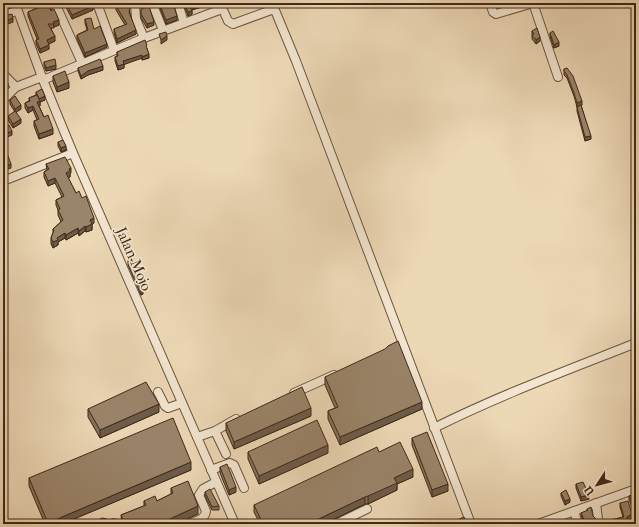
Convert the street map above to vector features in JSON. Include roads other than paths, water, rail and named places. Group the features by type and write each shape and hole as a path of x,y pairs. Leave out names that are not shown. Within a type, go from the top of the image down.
{"street":[{"path":"55,3 82,63"},
{"path":"97,3 114,50"},
{"path":"134,3 136,19 144,38"},
{"path":"152,3 163,30"},
{"path":"178,3 184,23"},
{"path":"490,3 493,12 496,14 533,3 558,77"},
{"path":"3,15 17,5"},
{"name":"Jalan Mojo","path":"17,5 42,78 73,153 235,524"},
{"path":"3,100 16,87 184,23 221,6 228,21 233,24 273,5 471,524"},
{"path":"3,74 16,87"},
{"path":"3,181 73,153"},
{"path":"434,428 461,414 636,343"},
{"path":"286,396 341,371"},
{"path":"158,392 165,406 168,408 182,403"},
{"path":"197,437 215,431 245,415"},
{"path":"215,431 226,454"},
{"path":"211,470 230,463 234,465 244,488"},
{"path":"189,524 203,518 206,514 199,495 202,489 216,482"},
{"path":"538,524 551,522 574,511 636,489"},
{"path":"596,503 598,519"},
{"path":"336,524 367,509"},
{"path":"574,511 578,524"},
{"path":"632,524 636,522"}]}
